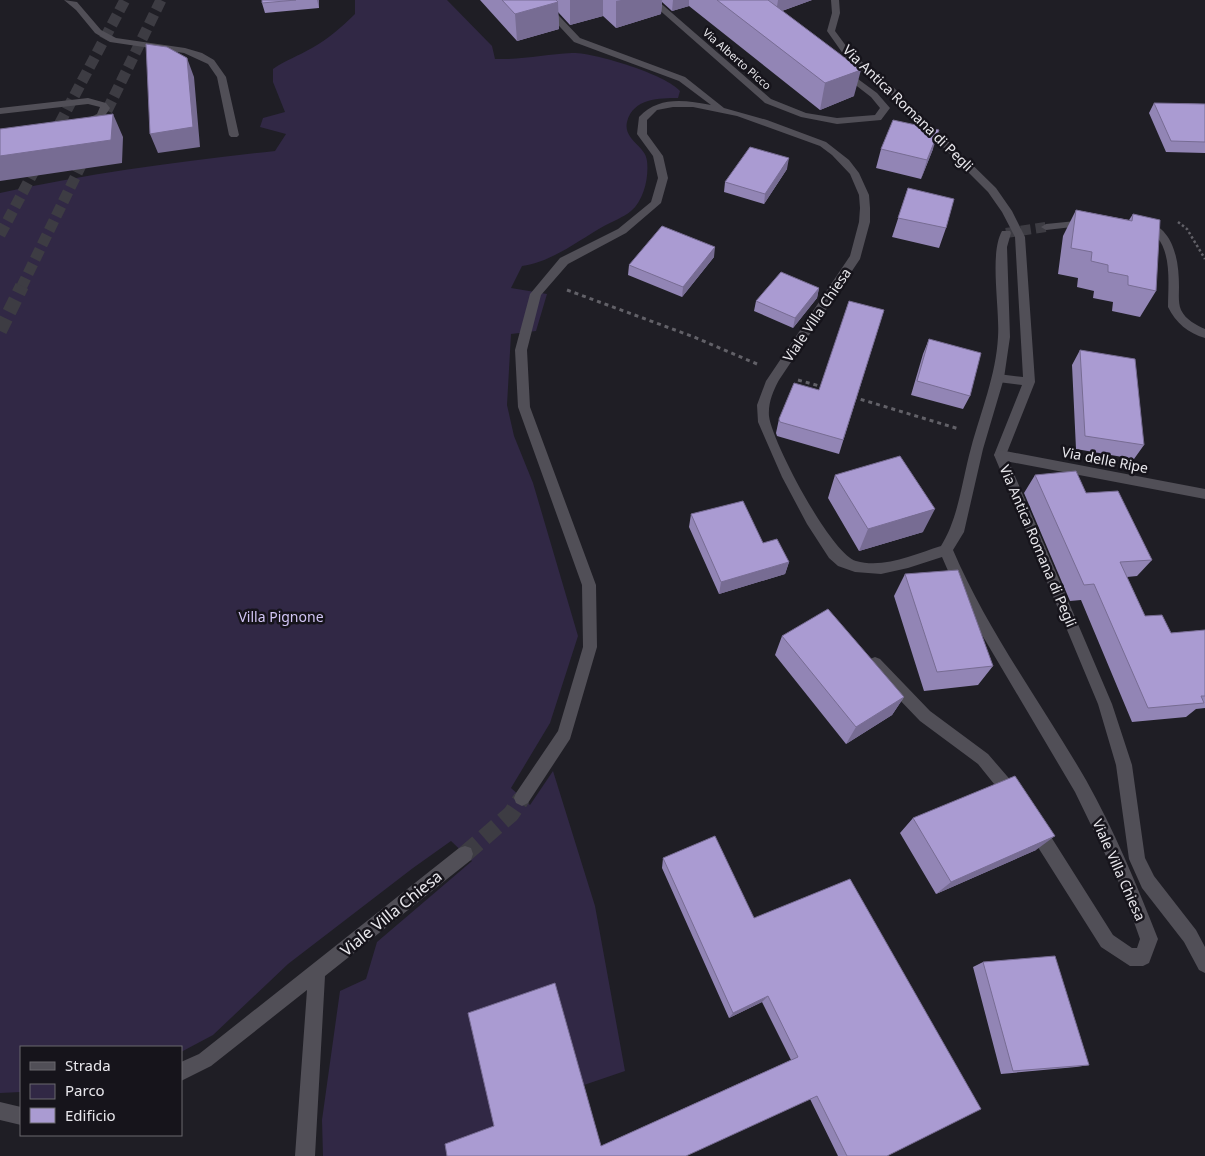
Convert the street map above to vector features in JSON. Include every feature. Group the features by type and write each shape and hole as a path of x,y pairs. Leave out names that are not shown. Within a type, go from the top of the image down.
{"street":[{"path":"68,0 75,3 88,23 98,32 113,40 186,50 205,58 220,72 234,135"},
{"path":"539,0 577,40 682,79 722,109"},
{"name":"Via Alberto Picco","path":"652,0 768,101 804,115 829,119 878,118 884,108 874,95 836,65"},
{"name":"Via Antica Romana di Pegli","path":"835,0 836,14 831,31 849,56 887,86 992,190 1007,211 1013,235 1029,382 1000,455 1105,704 1124,765 1138,859 1148,882 1190,936 1205,964"},
{"path":"0,111 88,101 103,105 104,112 96,119 77,123"},
{"name":"Viale Villa Chiesa","path":"522,798 565,734 590,647 589,585 524,407 521,350 536,294 564,260 622,231 656,203 663,178 658,156 642,134 642,119 656,107 684,103 722,109 823,144 838,154 851,167 865,199 866,217 854,261 794,346 770,386 765,399 763,414 765,423 784,470 833,554 844,562 867,568 883,568 946,550 964,592 1081,787 1130,888 1149,939 1143,957 1130,957 1107,941 1067,875 1005,783 983,759 925,716 864,653"},
{"path":"1134,221 1154,228 1166,239 1170,249 1174,307 1177,315 1184,323 1205,334"},
{"path":"1046,227 1100,223"},
{"path":"946,550 957,532 977,449 998,378 1004,337 1002,247 1013,235"},
{"path":"998,378 1029,382"},
{"name":"Via delle Ripe","path":"1000,455 1205,494"},
{"name":"Viale Villa Chiesa","path":"182,1072 205,1060 465,854"},
{"path":"305,1156 317,972"},
{"path":"0,1111 20,1116"}],"green space":[{"name":"Villa Pignone","path":"355,0 447,0 492,46 495,59 515,59 572,53 596,56 661,78 680,91 678,98 648,101 635,108 630,114 627,122 628,134 643,151 647,161 645,188 636,206 625,215 565,250 544,260 522,266 511,288 547,294 536,331 511,334 507,405 514,436 533,483 578,636 550,723 511,788 530,805 553,771 595,906 625,1071 584,1085 557,989 497,1127 453,1156 323,1156 322,1120 340,991 366,979 377,942 472,861 451,841 288,964 213,1035 182,1051 182,1046 20,1046 20,1092 0,1093 0,193 68,179 137,168 275,151 286,134 260,127 263,118 285,112 273,82 273,69 329,37 355,14"}],"building":[{"path":"262,0 296,0 262,3"},
{"path":"502,0 556,0 558,2 515,14"},
{"path":"717,0 768,0 861,70 825,83"},
{"path":"146,44 167,47 187,58 193,127 150,134"},
{"path":"1154,103 1205,104 1205,142 1171,141"},
{"path":"113,114 111,140 0,156 0,129"},
{"path":"893,120 939,130 927,160 881,149"},
{"path":"750,147 789,158 765,194 725,182"},
{"path":"908,188 954,199 946,228 898,218"},
{"path":"1076,210 1132,221 1133,214 1160,220 1156,291 1128,285 1128,276 1108,272 1108,265 1091,261 1092,252 1071,248"},
{"path":"662,226 715,247 683,287 629,265"},
{"path":"781,272 819,288 795,318 756,301"},
{"path":"849,301 884,310 843,440 780,422 779,419 794,383 819,390"},
{"path":"929,339 981,353 970,396 917,381"},
{"path":"1080,350 1135,359 1144,445 1085,436"},
{"path":"900,456 935,509 868,529 835,475"},
{"path":"1076,471 1086,493 1118,491 1152,560 1120,562 1145,616 1162,615 1171,633 1205,630 1205,696 1201,696 1204,703 1148,708 1094,584 1084,585 1035,475"},
{"path":"743,501 763,543 777,539 789,562 721,582 691,514"},
{"path":"958,570 993,666 937,672 905,574"},
{"path":"828,609 904,697 856,727 782,636"},
{"path":"1015,776 1055,836 951,882 913,818"},
{"path":"715,836 754,918 850,879 981,1109 887,1156 847,1156 817,1096 686,1156 447,1156 445,1144 494,1126 468,1013 555,983 601,1146 798,1057 768,996 733,1013 663,858"},
{"path":"1055,956 1089,1065 1013,1071 983,962"}],"tunnel":[{"path":"52,138 125,0"},
{"path":"100,125 161,0"},
{"path":"21,288 87,153"},
{"path":"0,235 41,158"},
{"path":"1006,233 1046,227"},
{"path":"0,331 22,286"},
{"path":"465,854 511,814 522,798"}]}
